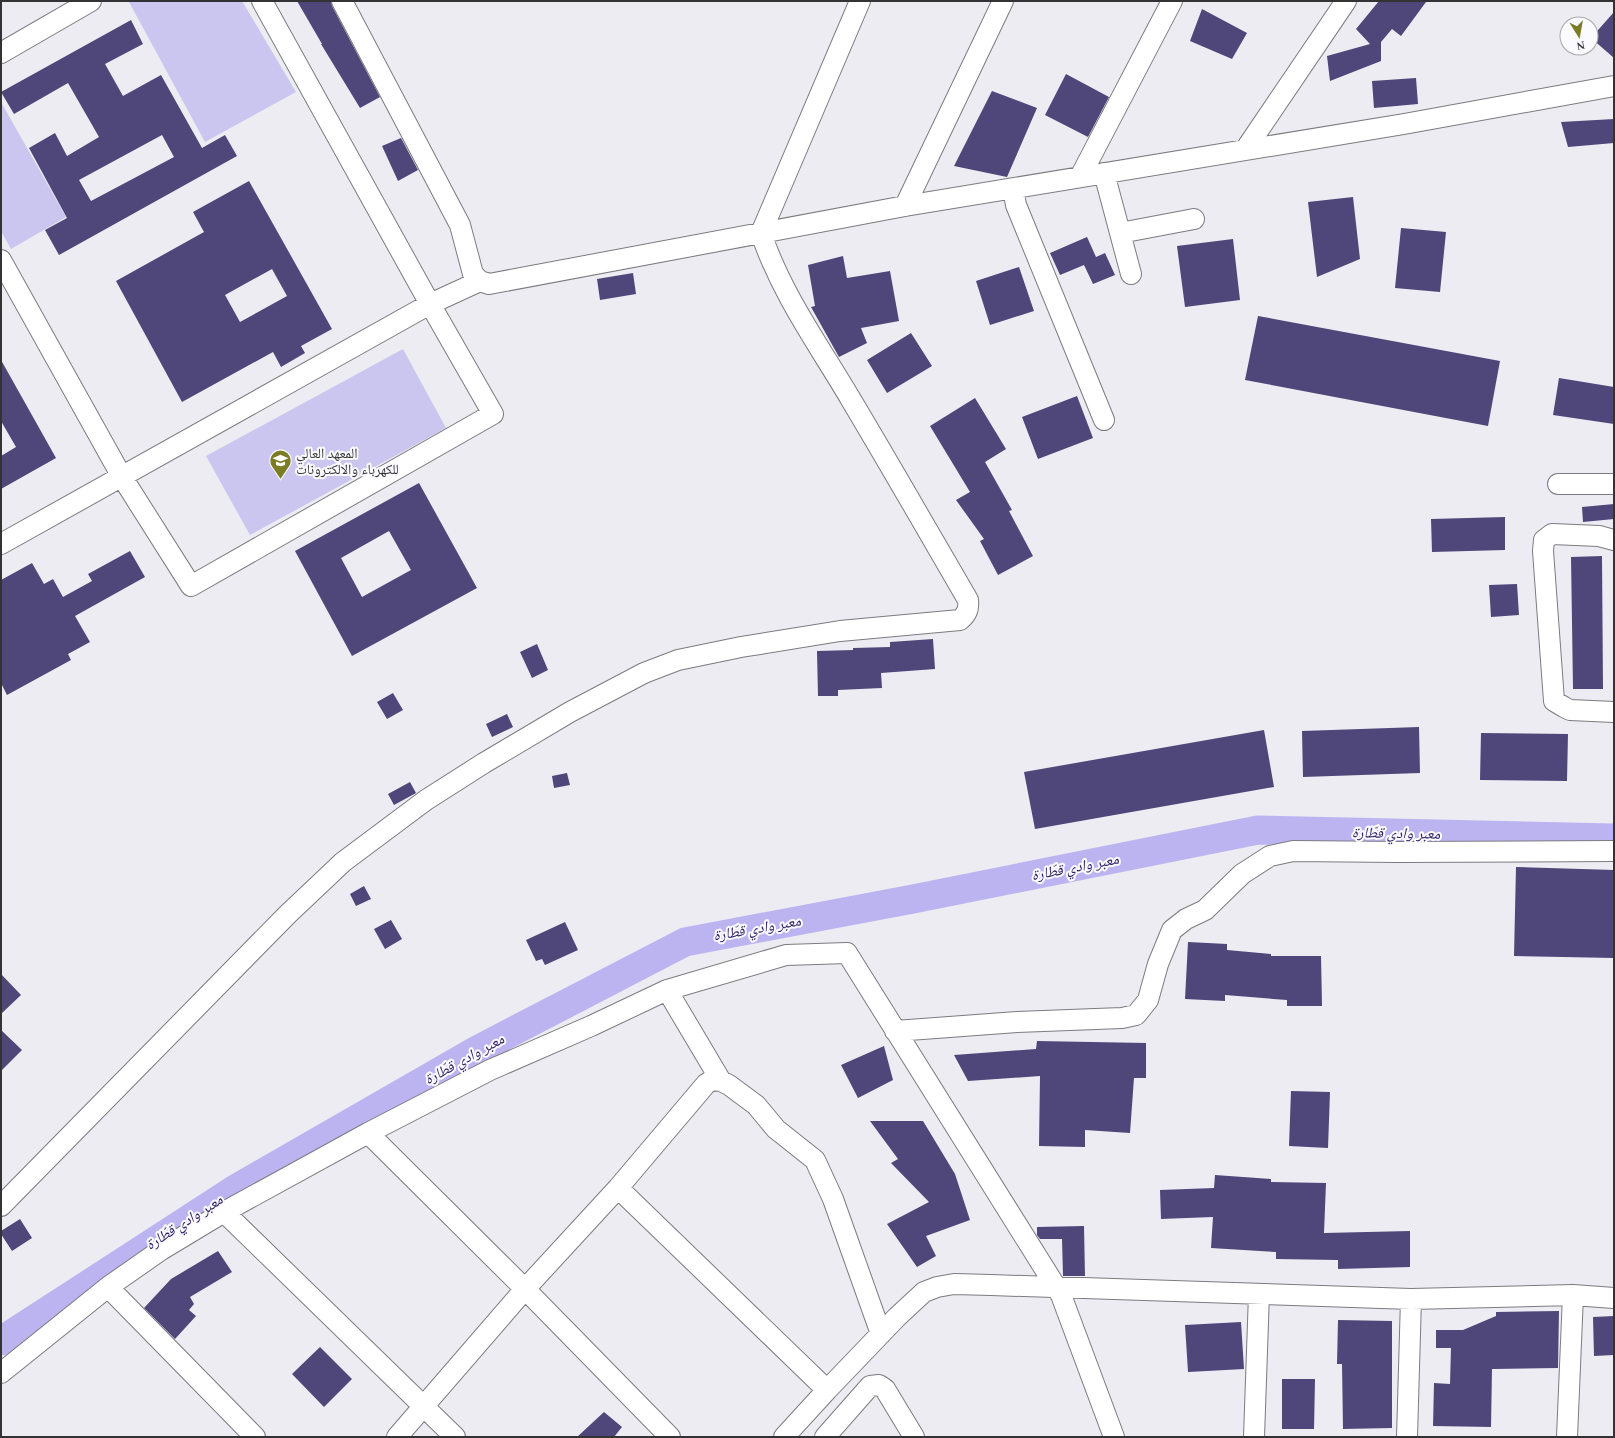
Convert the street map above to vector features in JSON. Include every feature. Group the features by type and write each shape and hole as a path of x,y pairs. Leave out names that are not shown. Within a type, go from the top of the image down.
{"street":[{"path":"1,53 91,1"},
{"path":"1,260 122,477 191,586 493,414 430,304 262,1"},
{"path":"342,1 460,225 473,274 480,281 489,284 904,206 1404,124 1614,86"},
{"path":"1,1206 283,920 343,862 426,800 484,763 570,712 630,680 659,666 678,660 741,647 840,631 960,620 966,615 969,607 968,600 854,404 793,306 774,270 761,233 860,1"},
{"path":"904,206 1003,1"},
{"path":"1080,177 1172,1"},
{"path":"1244,150 1346,1"},
{"path":"1104,173 1131,274"},
{"path":"1013,189 1016,205 1104,420"},
{"path":"1120,234 1194,219"},
{"path":"1,544 430,304 480,281"},
{"path":"1558,484 1614,484"},
{"path":"1614,540 1599,536 1552,534 1544,540 1543,551 1554,701 1570,710 1614,712"},
{"path":"895,1030 1017,1022 1122,1018 1136,1015 1148,1000 1158,964 1172,930 1186,919 1205,910 1242,874 1270,856 1293,851 1614,851"},
{"path":"1,1373 108,1287 161,1250 224,1212 368,1133 490,1070 591,1026 667,990 786,955 847,953 1056,1286 1065,1303 1114,1437"},
{"path":"667,990 721,1081"},
{"path":"397,1437 525,1289 618,1188 706,1084 712,1080 721,1081 729,1085 756,1105 776,1129 815,1160 833,1199 881,1334"},
{"path":"368,1133 525,1289 670,1437"},
{"path":"618,1188 827,1390"},
{"path":"224,1212 455,1437"},
{"path":"784,1437 881,1334 924,1292 937,1287 954,1284 1056,1286 1411,1299 1573,1295 1614,1298"},
{"path":"108,1287 255,1437"},
{"path":"1254,1437 1259,1294"},
{"path":"1567,1437 1573,1295"},
{"path":"1407,1437 1411,1299"},
{"path":"825,1437 870,1386 878,1385 885,1390 914,1437"}],"shaded area":[{"path":"242,1 296,92 205,142 129,2"},
{"path":"1,102 66,217 11,249 1,231"},
{"path":"403,349 446,428 250,535 206,456"}],"building":[{"path":"297,1 331,1 332,6 380,97 360,108"},
{"path":"1379,1 1426,2 1401,36 1392,29 1381,42 1381,61 1330,81 1327,56 1370,44 1356,29"},
{"path":"1202,9 1247,33 1232,59 1190,41"},
{"path":"1614,12 1614,58 1599,45 1599,29"},
{"path":"131,20 143,44 105,64 123,96 161,75 202,148 225,135 237,156 59,255 45,230 67,218 29,148 55,133 67,156 99,137 68,83 14,114 1,92","holes":["162,135 174,157 91,201 79,180"]},
{"path":"1066,74 1109,97 1088,137 1045,115"},
{"path":"1416,78 1418,104 1374,108 1372,81"},
{"path":"992,91 1037,108 1007,177 954,166"},
{"path":"1614,119 1614,143 1568,147 1561,122"},
{"path":"401,138 418,170 398,181 382,146"},
{"path":"249,181 332,329 301,346 305,353 281,367 273,352 182,402 116,281 204,232 193,212","holes":["272,269 287,296 240,322 225,295"]},
{"path":"1353,197 1360,259 1317,277 1308,202"},
{"path":"1401,228 1446,232 1440,292 1395,288"},
{"path":"1087,237 1096,257 1105,253 1115,275 1093,284 1084,265 1060,275 1050,253"},
{"path":"1233,239 1240,300 1185,307 1177,246"},
{"path":"843,256 847,278 890,271 899,321 861,328 867,343 839,357 811,307 815,306 808,265"},
{"path":"1019,267 1034,311 990,325 976,281"},
{"path":"633,273 636,294 600,300 597,279"},
{"path":"1258,316 1500,361 1488,426 1245,380"},
{"path":"911,333 932,366 887,393 867,360"},
{"path":"1,360 56,458 1,489 1,456 16,447 1,421"},
{"path":"1559,378 1614,387 1614,424 1553,415"},
{"path":"1077,396 1093,438 1038,459 1022,417"},
{"path":"975,398 1006,449 985,462 1012,510 1009,511 1033,556 998,575 980,541 984,539 956,500 970,492 930,426"},
{"path":"419,483 477,588 352,656 295,551","holes":["389,531 411,570 362,597 341,558"]},
{"path":"1614,504 1614,519 1583,522 1582,507"},
{"path":"1505,517 1505,550 1432,552 1431,519"},
{"path":"130,551 145,577 75,616 90,642 68,654 71,660 7,695 1,683 1,580 32,563 44,584 53,579 63,597 92,581 88,574"},
{"path":"1602,556 1603,689 1573,689 1571,557"},
{"path":"1517,584 1519,615 1491,617 1489,585"},
{"path":"933,639 935,669 881,673 882,688 838,690 838,696 818,696 817,651 890,647 890,642"},
{"path":"537,644 548,670 532,678 520,652"},
{"path":"393,693 403,710 387,719 377,702"},
{"path":"507,714 513,727 492,737 486,724"},
{"path":"1419,727 1420,773 1303,777 1302,731"},
{"path":"1264,730 1274,787 1035,829 1024,772"},
{"path":"1481,733 1568,734 1567,781 1480,780"},
{"path":"567,773 570,785 554,788 552,776"},
{"path":"410,782 416,793 394,805 388,794"},
{"path":"1516,867 1614,870 1614,958 1514,956"},
{"path":"364,886 371,899 356,906 350,894"},
{"path":"391,920 402,939 385,949 374,929"},
{"path":"565,922 578,950 545,965 542,959 536,961 526,940"},
{"path":"1188,942 1227,944 1227,950 1271,954 1271,956 1321,956 1322,1006 1287,1006 1287,1000 1225,995 1225,1001 1185,999"},
{"path":"1,974 21,995 1,1014"},
{"path":"1,1030 22,1050 1,1071"},
{"path":"1037,1041 1146,1043 1146,1078 1134,1078 1130,1133 1085,1130 1085,1147 1039,1146 1040,1076 968,1081 954,1055 1036,1049"},
{"path":"884,1046 893,1080 858,1098 841,1065"},
{"path":"1291,1091 1330,1092 1328,1148 1289,1146"},
{"path":"870,1121 923,1121 955,1174 970,1220 926,1236 936,1256 917,1267 887,1224 929,1202 891,1163 898,1159"},
{"path":"1215,1175 1271,1179 1271,1182 1326,1183 1324,1233 1410,1231 1410,1267 1338,1269 1338,1260 1276,1259 1276,1252 1211,1248 1213,1217 1161,1219 1160,1190 1214,1188"},
{"path":"20,1219 32,1238 12,1251 1,1234 1,1231"},
{"path":"1084,1226 1085,1276 1063,1276 1062,1239 1040,1239 1037,1235 1037,1227"},
{"path":"218,1251 232,1272 190,1297 194,1304 189,1310 196,1316 175,1339 144,1308 171,1279"},
{"path":"1559,1311 1558,1368 1492,1369 1491,1427 1433,1426 1434,1383 1450,1384 1451,1348 1436,1348 1436,1330 1463,1330 1496,1316 1496,1312"},
{"path":"1614,1316 1614,1355 1594,1356 1593,1317"},
{"path":"1338,1320 1392,1321 1392,1428 1343,1429 1342,1364 1337,1364"},
{"path":"1241,1322 1244,1369 1188,1372 1185,1325"},
{"path":"320,1347 352,1379 324,1407 292,1374"},
{"path":"1282,1379 1315,1379 1314,1429 1282,1429"},
{"path":"604,1412 622,1427 614,1437 577,1437"}],"waterway":[{"name":"معبر وادي قطّارة","path":"1,1341 237,1188 477,1050 685,942 913,899 1258,830 1614,838"}],"place":[{"name":"المعهد العالي للكهرباء والالكترونات","path":"280,480"}]}
